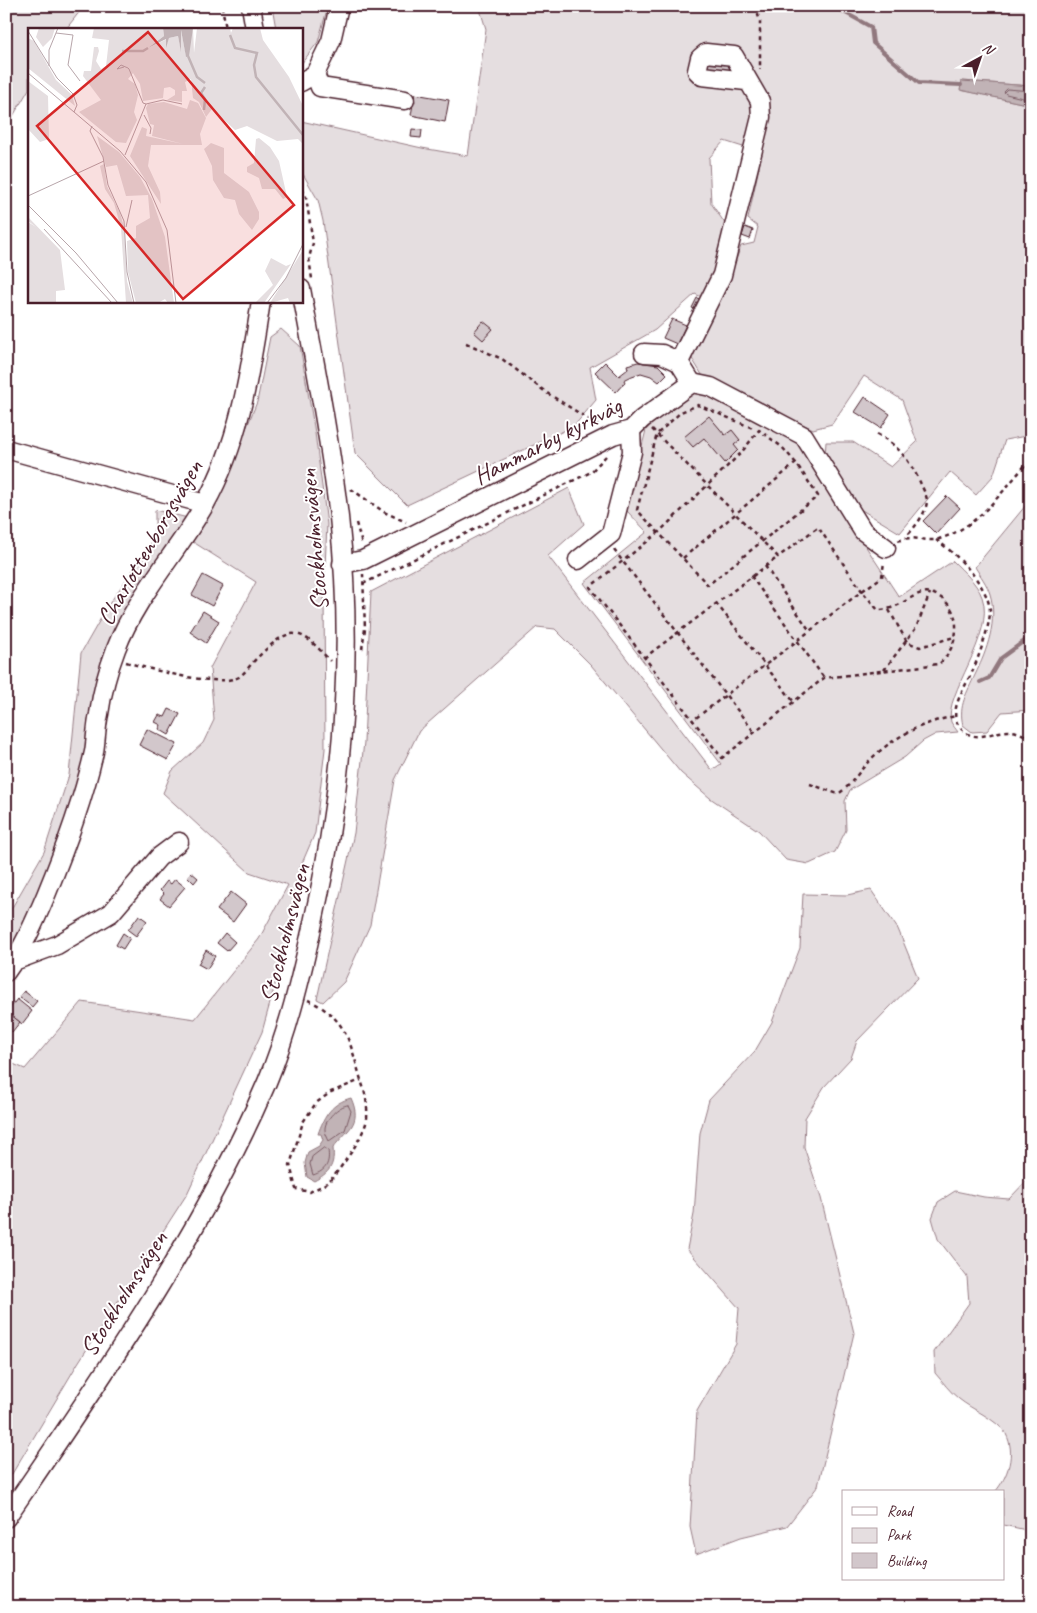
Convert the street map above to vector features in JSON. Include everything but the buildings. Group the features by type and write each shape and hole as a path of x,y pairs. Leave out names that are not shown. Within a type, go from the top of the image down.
{"street":[{"path":"251,6 255,28"},
{"path":"339,6 331,41 308,78 320,87 405,100"},
{"path":"679,362 710,304 722,275 740,206 761,117 760,102 753,78"},
{"name":"Stockholmsvägen","path":"6,1518 130,1331 190,1235 224,1172 268,1079 303,998 336,807 346,666 342,564 332,467 302,295"},
{"name":"Charlottenborgsvägen","path":"10,967 36,919 61,859 82,798 94,750 105,680 112,658 130,618 205,504 220,474 244,403 261,302"},
{"path":"644,353 662,354 679,362 692,383 711,387 804,436 862,531 886,548"},
{"name":"Hammarby kyrkväg","path":"342,564 362,560 612,443 692,383"},
{"path":"578,560 611,534 632,452 637,424"},
{"path":"6,449 205,504"},
{"path":"10,967 57,945 111,913 159,857 179,842"}],"path":[{"path":"222,6 226,28"},
{"path":"753,78 760,21 755,6"},
{"path":"363,584 591,472 612,443 502,359 466,343"},
{"path":"698,405 759,430 782,447 796,463 818,496 708,585 636,510 657,434 681,412 698,405"},
{"path":"637,424 657,434 778,556"},
{"path":"644,658 751,575 818,527 862,591 878,610 889,610 918,593 930,593 946,601 956,614 957,626 948,656 939,664 824,678 722,758 692,721 644,658 590,587 658,533 742,453 759,430"},
{"path":"692,721 882,577 886,548 906,537 924,511 927,500 913,469 902,452 893,443 877,434"},
{"path":"906,537 936,540 976,521 1028,461"},
{"path":"683,558 796,463"},
{"path":"348,486 384,512 426,530"},
{"path":"605,538 755,732"},
{"path":"936,540 976,578 985,594 990,612 973,670 956,707 957,724 967,735 979,737 1006,729 1022,732 1031,740"},
{"path":"360,658 365,629 362,560"},
{"path":"764,566 810,631"},
{"path":"751,575 824,678"},
{"path":"884,670 916,628 930,593"},
{"path":"716,603 794,702"},
{"path":"889,610 907,642 920,647 955,637"},
{"path":"112,658 158,672 176,675 212,680 238,677 277,639 289,634 302,634 312,641 334,666"},
{"path":"810,784 838,794 846,789 870,760 907,732 931,722 956,716"},
{"path":"1031,816 1029,844 1031,854"},
{"path":"303,998 313,992"},
{"path":"303,998 308,1010"},
{"path":"303,998 330,1013 341,1025 354,1050 366,1094 367,1118 362,1135 332,1179 310,1192 296,1189 290,1165 303,1122 316,1103 331,1092 361,1080"}],"green space":[{"path":"6,6 84,6 67,28 28,28 28,91 6,128"},
{"path":"272,6 328,6 318,42 302,63 302,28 276,28"},
{"path":"479,6 1031,6 1031,86 962,81 961,90 1031,105 1031,435 1005,440 993,476 976,495 950,472 900,533 860,509 825,455 826,442 853,442 891,467 917,442 902,400 864,376 832,424 813,429 704,378 691,357 728,282 741,246 754,243 758,227 748,219 762,153 724,141 709,158 711,203 726,225 723,251 704,298 695,294 655,330 590,367 596,400 574,426 407,505 355,453 323,221 318,200 303,174 302,121 422,148 468,156 486,29"},
{"path":"281,329 300,346 315,433 327,524 324,589 325,749 315,833 297,875 291,927 262,1032 187,1194 78,1363 6,1484 6,1061 25,1069 82,1002 195,1019 259,939 288,885 249,872 163,793 172,771 203,743 214,720 210,668 256,582 190,540 219,495 257,402 270,337"},
{"path":"705,392 791,437 803,451 899,597 953,561 973,582 982,597 984,612 982,629 976,646 954,696 951,722 958,732 936,734 923,741 905,757 850,790 845,801 846,830 835,852 809,864 786,860 759,831 710,798 681,773 591,665 555,629 537,627 419,731 395,780 370,925 344,982 323,1002 317,999 354,833 364,742 371,592 569,488 584,524 548,556 712,770 721,764 584,583 647,532 626,510 646,430 664,413 690,394"},
{"path":"1031,499 1031,710 1002,712 987,731 972,732 963,725 962,706 987,646 993,614 989,590 975,567"},
{"path":"155,510 188,518 125,611 72,811 29,915 6,959 6,918 44,852 69,775 81,653 109,604 150,546 155,525"},
{"path":"871,890 898,929 918,978 857,1041 851,1058 824,1087 805,1118 804,1147 821,1198 854,1333 818,1486 787,1526 741,1537 696,1554 690,1527 697,1411 736,1344 739,1308 687,1249 694,1214 700,1133 709,1100 755,1051 772,1022 800,948 803,894 847,895"},
{"path":"1031,1176 1031,1531 1004,1525 1004,1490 997,1490 1004,1479 1009,1465 1010,1449 1006,1434 997,1424 964,1403 935,1373 934,1352 969,1303 967,1277 938,1239 932,1218 938,1202 955,1191 984,1197 1009,1199"}],"water":[{"path":"962,81 1031,86 1031,105 960,90"},
{"path":"351,1098 355,1115 352,1126 333,1148 333,1160 330,1168 324,1175 314,1181 307,1177 305,1163 308,1152 319,1146 323,1140 321,1134 318,1134 323,1121 330,1111 339,1103"}],"waterway":[{"path":"833,6 871,27 873,43 919,83 961,85"},
{"path":"980,682 989,678 1001,658 1031,636"}]}
